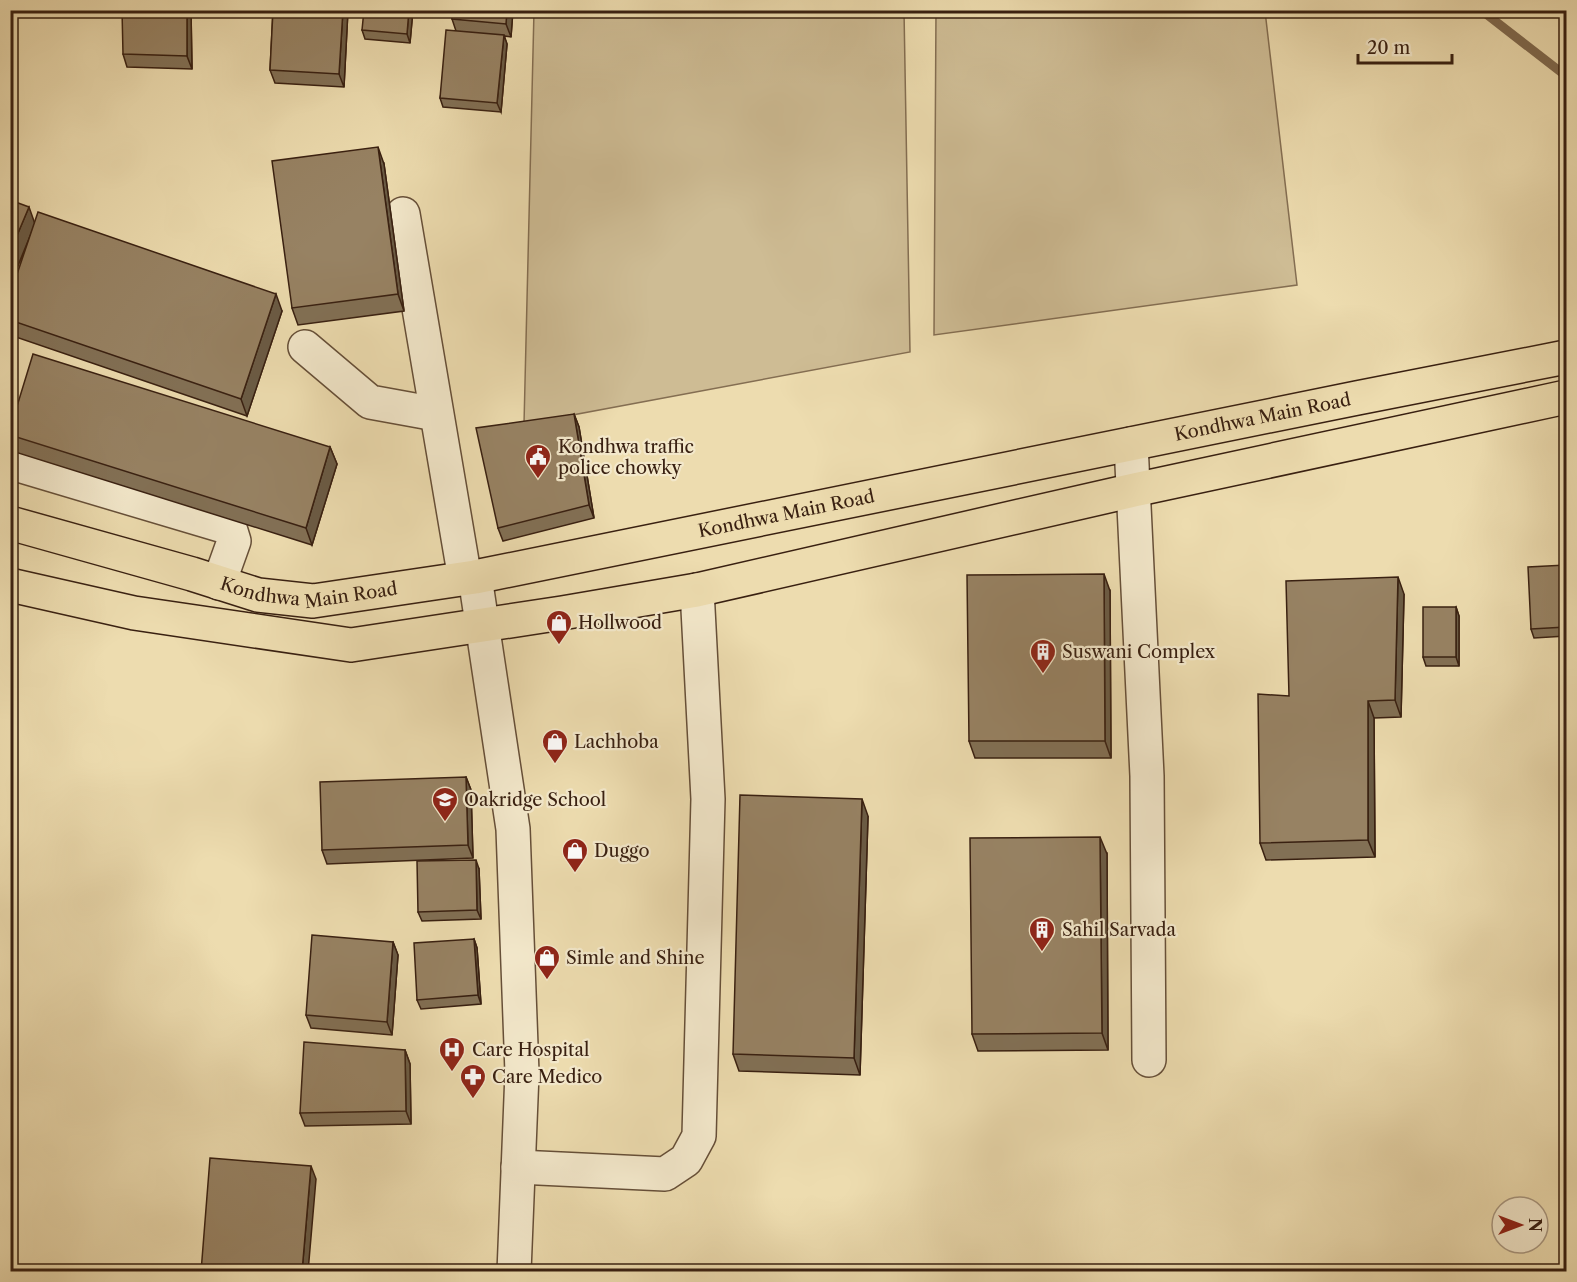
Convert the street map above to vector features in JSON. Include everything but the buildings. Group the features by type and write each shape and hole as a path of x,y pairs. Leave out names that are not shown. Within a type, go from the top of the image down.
{"main road":[{"name":"Kondhwa Main Road","path":"10,523 258,595 313,601 470,578 1566,357"},
{"path":"10,585 134,613 351,645 697,590 1134,490 1566,397"}],"street":[{"path":"403,214 436,414 470,578 483,625 513,829 522,1073 514,1272"},
{"path":"305,347 370,402 436,414"},
{"path":"1131,444 1147,776 1149,1060"},
{"path":"15,464 230,528 234,542 219,583"},
{"path":"518,1167 665,1174 686,1160 699,1136 708,799 697,590"}],"shaded area":[{"path":"534,11 904,11 910,352 524,424"},
{"path":"936,11 1265,11 1297,285 934,335"}],"waterway":[{"path":"1481,10 1566,76"}],"place":[{"name":"Kondhwa traffic police chowky","path":"538,480"},
{"name":"Hollwood","path":"559,646"},
{"name":"Suswani Complex","path":"1043,675"},
{"name":"Lachhoba","path":"555,765"},
{"name":"Oakridge School","path":"445,823"},
{"name":"Duggo","path":"575,874"},
{"name":"Sahil Sarvada","path":"1042,953"},
{"name":"Simle and Shine","path":"547,981"},
{"name":"Care Hospital","path":"452,1073"},
{"name":"Care Medico","path":"473,1100"}]}
